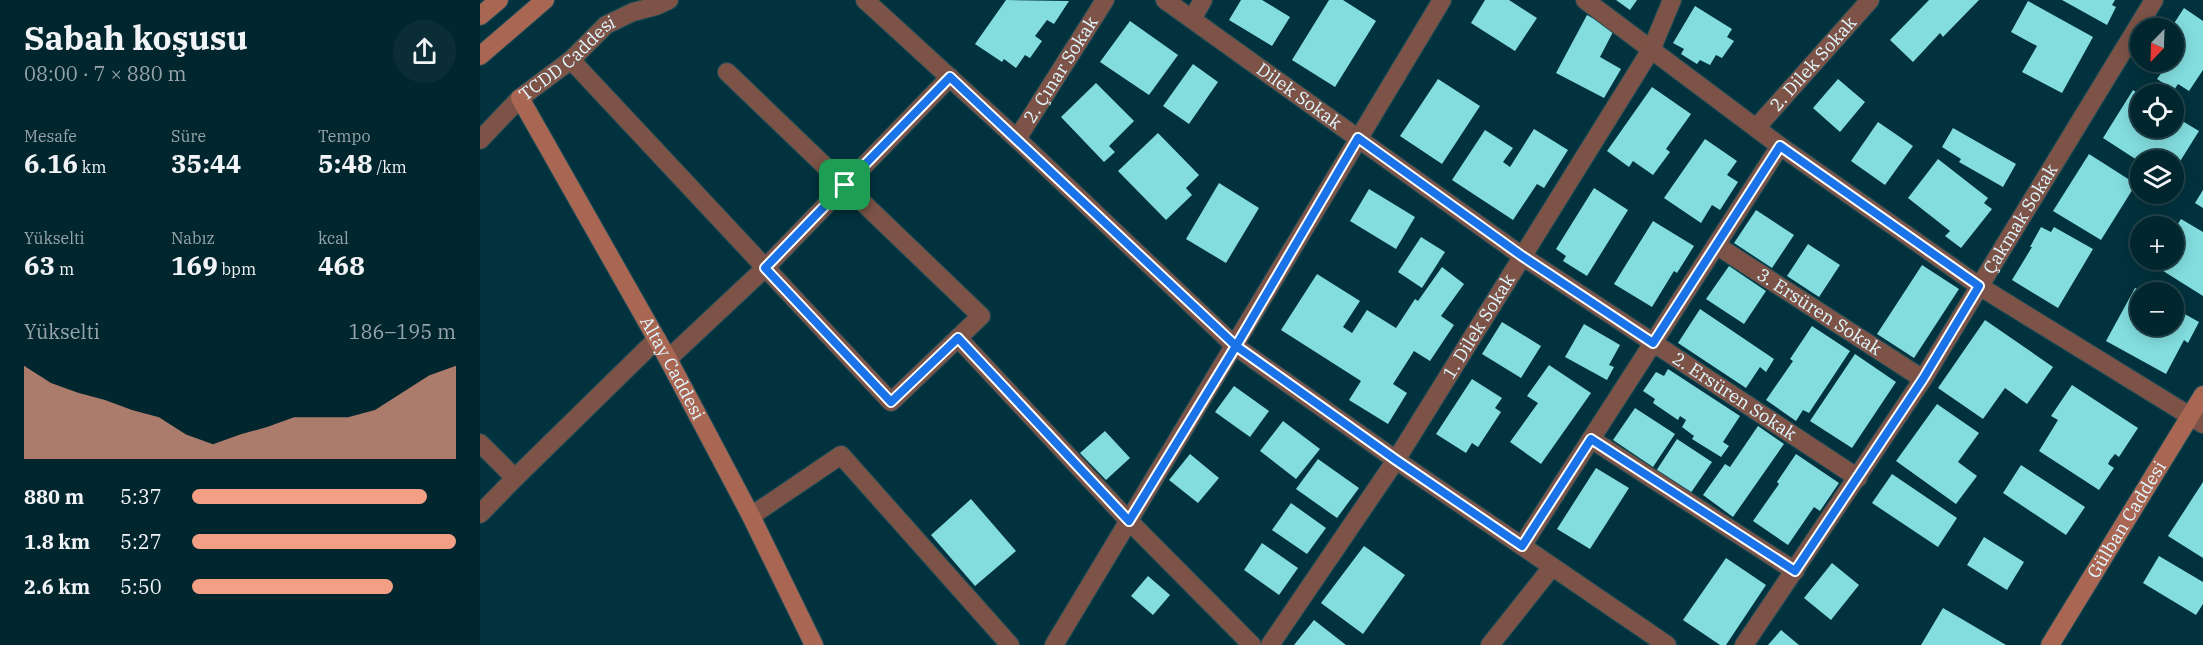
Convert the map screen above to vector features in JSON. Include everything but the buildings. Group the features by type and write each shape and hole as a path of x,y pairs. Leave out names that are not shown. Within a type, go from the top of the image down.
{"street":[{"path":"480,16 499,0"},
{"path":"480,56 545,0"},
{"path":"526,17 556,0"},
{"name":"TCDD Caddesi","path":"480,140 520,98 571,60 606,25 633,12 669,0"},
{"path":"865,0 1017,139 1236,346 1396,460 1667,645"},
{"name":"2. Çınar Sokak","path":"1017,139 1105,0"},
{"name":"Dilek Sokak","path":"1165,0 1522,256"},
{"path":"1192,19 1203,0"},
{"path":"1054,645 1236,346 1442,0"},
{"path":"1585,0 1780,146 1979,286 2196,420"},
{"name":"1. Dilek Sokak","path":"1270,645 1396,460 1652,48 1672,0"},
{"name":"2. Dilek Sokak","path":"1756,128 1870,0"},
{"name":"Çakmak Sokak","path":"1744,645 1923,379 2154,0"},
{"path":"571,60 891,402 981,316 727,72"},
{"path":"668,359 765,268 950,77"},
{"name":"Altay Caddesi","path":"520,98 668,359 751,516 814,645"},
{"path":"1522,546 1780,146"},
{"name":"3. Ersüren Sokak","path":"1716,245 1923,379"},
{"name":"2. Ersüren Sokak","path":"1522,256 1858,478"},
{"path":"958,338 1129,521 1252,645"},
{"path":"480,514 657,339"},
{"name":"Gülban Caddesi","path":"2050,645 2196,420 2203,395"},
{"path":"1591,439 1795,571"},
{"path":"480,443 515,478"},
{"path":"751,516 841,455 1010,645"},
{"path":"1490,645 1552,567"}],"route":[{"path":"845,185 765,268 891,402 958,338 1129,521 1236,346 1522,546 1591,439 1795,571 1923,379 1979,286 1780,146 1653,343 1522,256 1358,138 1236,346 950,77 845,185"}]}
